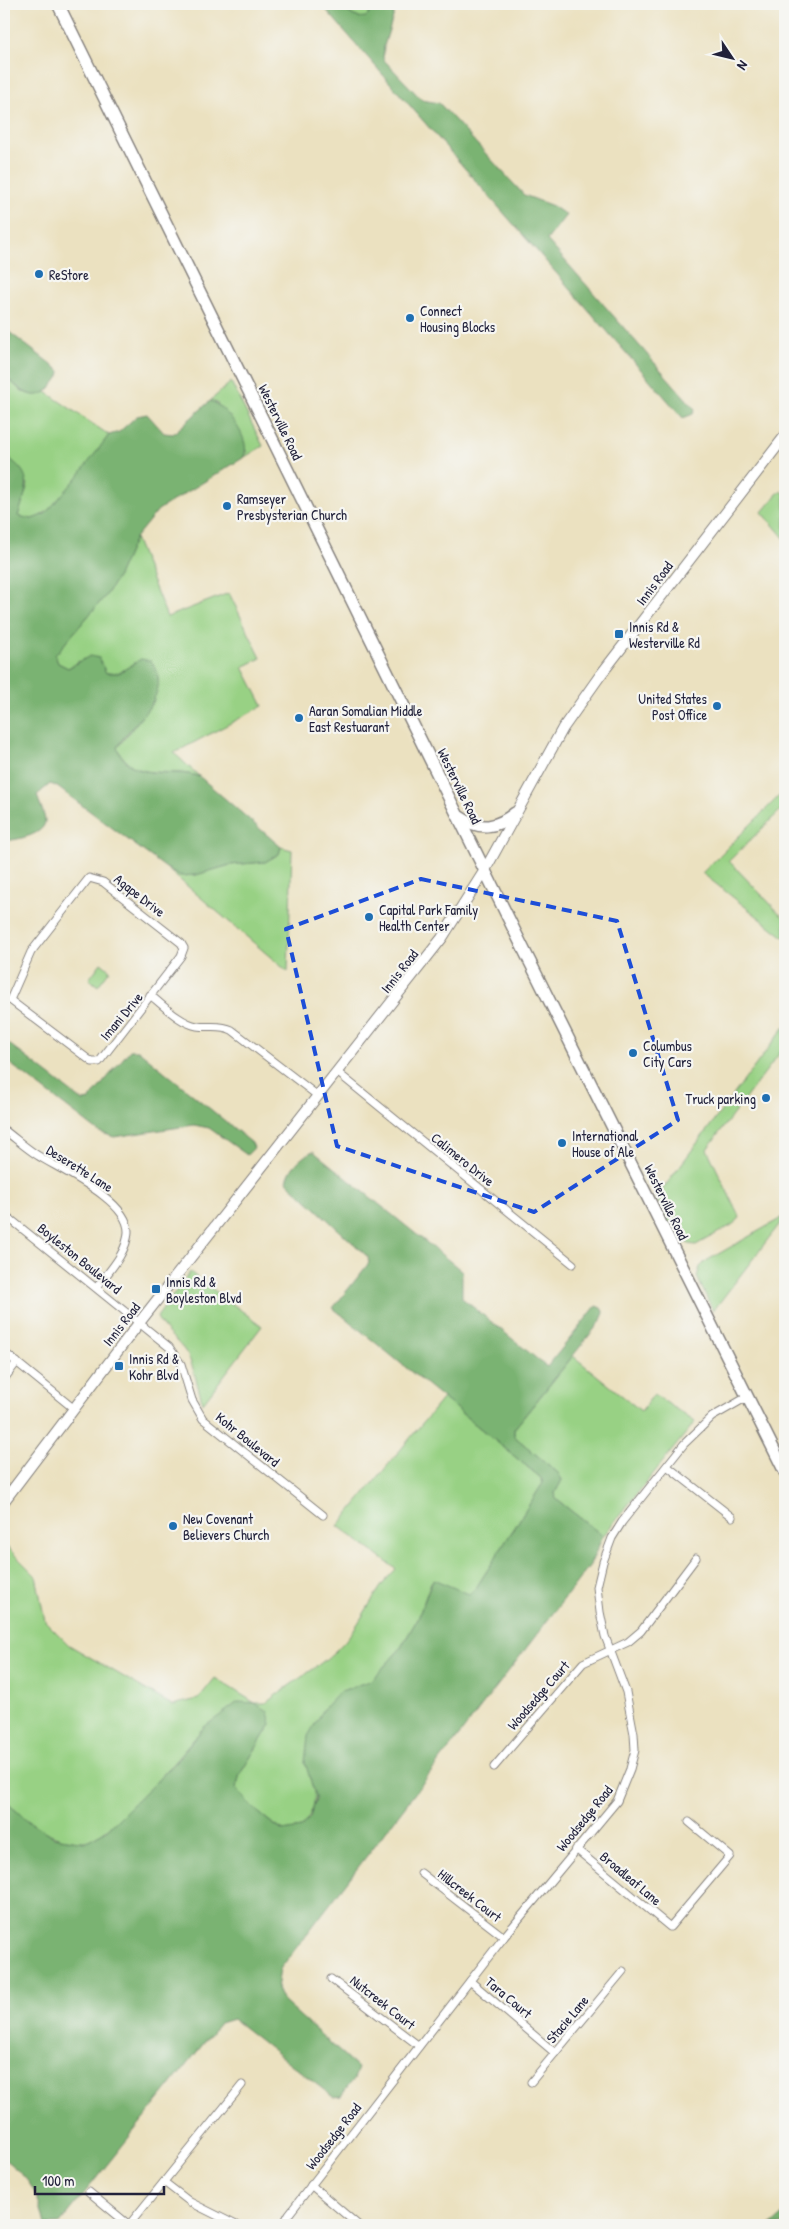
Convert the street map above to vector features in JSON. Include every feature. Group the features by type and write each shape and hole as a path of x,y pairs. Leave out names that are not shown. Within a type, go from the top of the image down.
{"main road":[{"name":"Westerville Road","path":"58,4 458,816 785,1472"},
{"name":"Innis Road","path":"4,1501 139,1323 442,938 485,870 514,813 563,728 599,677 785,436"},
{"path":"458,816 479,827 503,822 514,813"}],"street":[{"name":"Agape Drive","path":"15,988 32,952 85,881 88,878 95,878 181,943 184,948 181,956 150,996"},
{"name":"Imani Drive","path":"15,988 10,1000 92,1062 99,1062 150,996 189,1024 197,1026 223,1026 232,1030 318,1096"},
{"name":"Calimero Drive","path":"337,1072 573,1264"},
{"name":"Deserette Lane","path":"4,1130 36,1154 104,1196 118,1208 127,1224 128,1232 122,1253 97,1288"},
{"name":"Boyleston Boulevard","path":"4,1214 139,1323"},
{"name":"Kohr Boulevard","path":"139,1323 154,1333 177,1358 192,1400 203,1419 323,1515"},
{"path":"4,1352 74,1408"},
{"path":"4,1379 17,1362"},
{"name":"Woodsedge Road","path":"283,2225 311,2185 504,1937 617,1801 625,1786 635,1750 626,1692 610,1649 600,1612 597,1587 603,1562 612,1538 622,1522 684,1444 712,1417 747,1397"},
{"path":"667,1466 732,1516"},
{"name":"Woodsedge Court","path":"494,1767 572,1674 584,1663 628,1642 641,1631 696,1558"},
{"name":"Broadleaf Lane","path":"576,1849 670,1927 730,1856 689,1822"},
{"name":"Hillcreek Court","path":"421,1873 504,1937"},
{"name":"Stacie Lane","path":"531,2082 623,1971"},
{"name":"Nutcreek Court","path":"331,1979 419,2046"},
{"name":"Tara Court","path":"470,1981 555,2052"},
{"path":"89,2192 129,2225 242,2085"},
{"path":"164,2182 190,2202 236,2225"},
{"path":"311,2185 358,2225"}],"highlighted area":[{"path":"421,879 617,921 678,1120 534,1212 337,1146 286,929"}],"green space":[{"path":"321,4 340,4 352,15 366,17 371,11 371,4 397,4 384,46 383,59 422,100 439,103 524,195 553,206 566,215 547,240 695,409 693,414 683,418"},
{"path":"340,4 371,4 371,11 366,18 358,17 354,16"},
{"path":"4,328 60,371 59,376 44,393 31,395 20,389 4,375"},
{"path":"4,375 27,394 33,395 46,392 109,435 63,496 42,515 33,519 18,516 28,484 7,457 4,458"},
{"path":"231,382 263,446 243,458 247,452 217,403 210,401"},
{"path":"210,401 223,410 237,425 245,443 243,458 158,510 135,538 118,576 107,594 55,655 58,663 68,668 90,656 99,658 106,673 119,673 141,659 151,661 157,674 158,686 155,697 117,748 124,759 133,767 143,771 188,774 200,777 281,847 279,854 265,862 230,865 196,875 181,876 166,868 56,786 50,784 37,795 45,819 43,827 34,834 4,841 4,458 7,457 16,464 25,476 26,490 18,516 32,519 45,514 76,479 109,435 119,432 137,416 147,414 164,433 173,434"},
{"path":"782,491 785,495 785,539 762,512 777,494"},
{"path":"135,538 167,617 229,593 261,658 243,667 263,706 174,753 200,777 188,774 143,770 133,766 117,748 154,701 141,659 119,673 106,673 103,669 79,661 68,668 58,663 55,655 107,594 118,576"},
{"path":"785,790 785,806 729,861 785,919 785,938 702,873"},
{"path":"281,847 292,850 288,972 166,868 181,876 196,875 230,865 265,862 279,854"},
{"path":"101,963 110,970 98,986 89,979"},
{"path":"785,1026 785,1046 707,1149 740,1218 732,1225 696,1245 688,1244 671,1228 656,1198"},
{"path":"4,1040 83,1101 89,1100 130,1050 138,1050 252,1143 254,1148 247,1155 209,1128 194,1125 114,1137 99,1132 4,1059"},
{"path":"313,1151 462,1271 462,1298 547,1367 596,1306 601,1308 604,1313 600,1322 514,1429 514,1436 558,1473 562,1480 555,1493 556,1499 603,1536 590,1565 280,1969 277,1989 282,2000 358,2068 354,2079 341,2096 333,2097 233,2019 220,2023 59,2225 45,2225 39,2203 32,2188 21,2174 4,2159 4,1800 29,1822 54,1837 85,1842 107,1830 175,1763 204,1727 238,1702 255,1703 268,1712 271,1724 240,1774 236,1788 258,1812 283,1831 301,1828 310,1817 316,1799 305,1762 308,1736 325,1707 339,1692 372,1680 400,1649 418,1618 433,1579 469,1594 476,1588 543,1483 541,1478 333,1308 369,1263 368,1257 287,1182 290,1172 296,1164"},
{"path":"785,1216 713,1311 697,1277 700,1267 706,1261"},
{"path":"190,1272 262,1326 203,1403 187,1354 163,1327 157,1317"},
{"path":"573,1356 641,1411 654,1394 695,1422 603,1536 556,1499 555,1493 562,1480 558,1473 514,1436 514,1429"},
{"path":"443,1398 541,1478 543,1483 470,1595 431,1582 418,1618 400,1649 372,1680 339,1692 305,1762 313,1789 314,1803 308,1819 301,1828 284,1831 258,1812 236,1788 240,1774 271,1724 204,1727 165,1773 128,1811 95,1837 83,1841 60,1838 50,1834 30,1822 4,1800 4,1544 36,1576 45,1621 69,1645 172,1705 198,1699 215,1678 255,1703 266,1703 316,1667 345,1641 381,1586 396,1569 338,1526"},
{"path":"785,2213 785,2225 771,2225"}],"place":[{"name":"ReStore","path":"39,274"},
{"name":"Connect Housing Blocks","path":"410,318"},
{"name":"Ramseyer Presbysterian Church","path":"227,506"},
{"name":"Innis Rd & Westerville Rd","path":"619,634"},
{"name":"United States Post Office","path":"717,706"},
{"name":"Aaran Somalian Middle East Restuarant","path":"299,718"},
{"name":"Capital Park Family Health Center","path":"369,917"},
{"name":"Columbus City Cars","path":"633,1053"},
{"name":"Truck parking","path":"766,1098"},
{"name":"International House of Ale","path":"562,1143"},
{"name":"Innis Rd & Boyleston Blvd","path":"156,1289"},
{"name":"Innis Rd & Kohr Blvd","path":"119,1366"},
{"name":"New Covenant Believers Church","path":"173,1526"}]}
